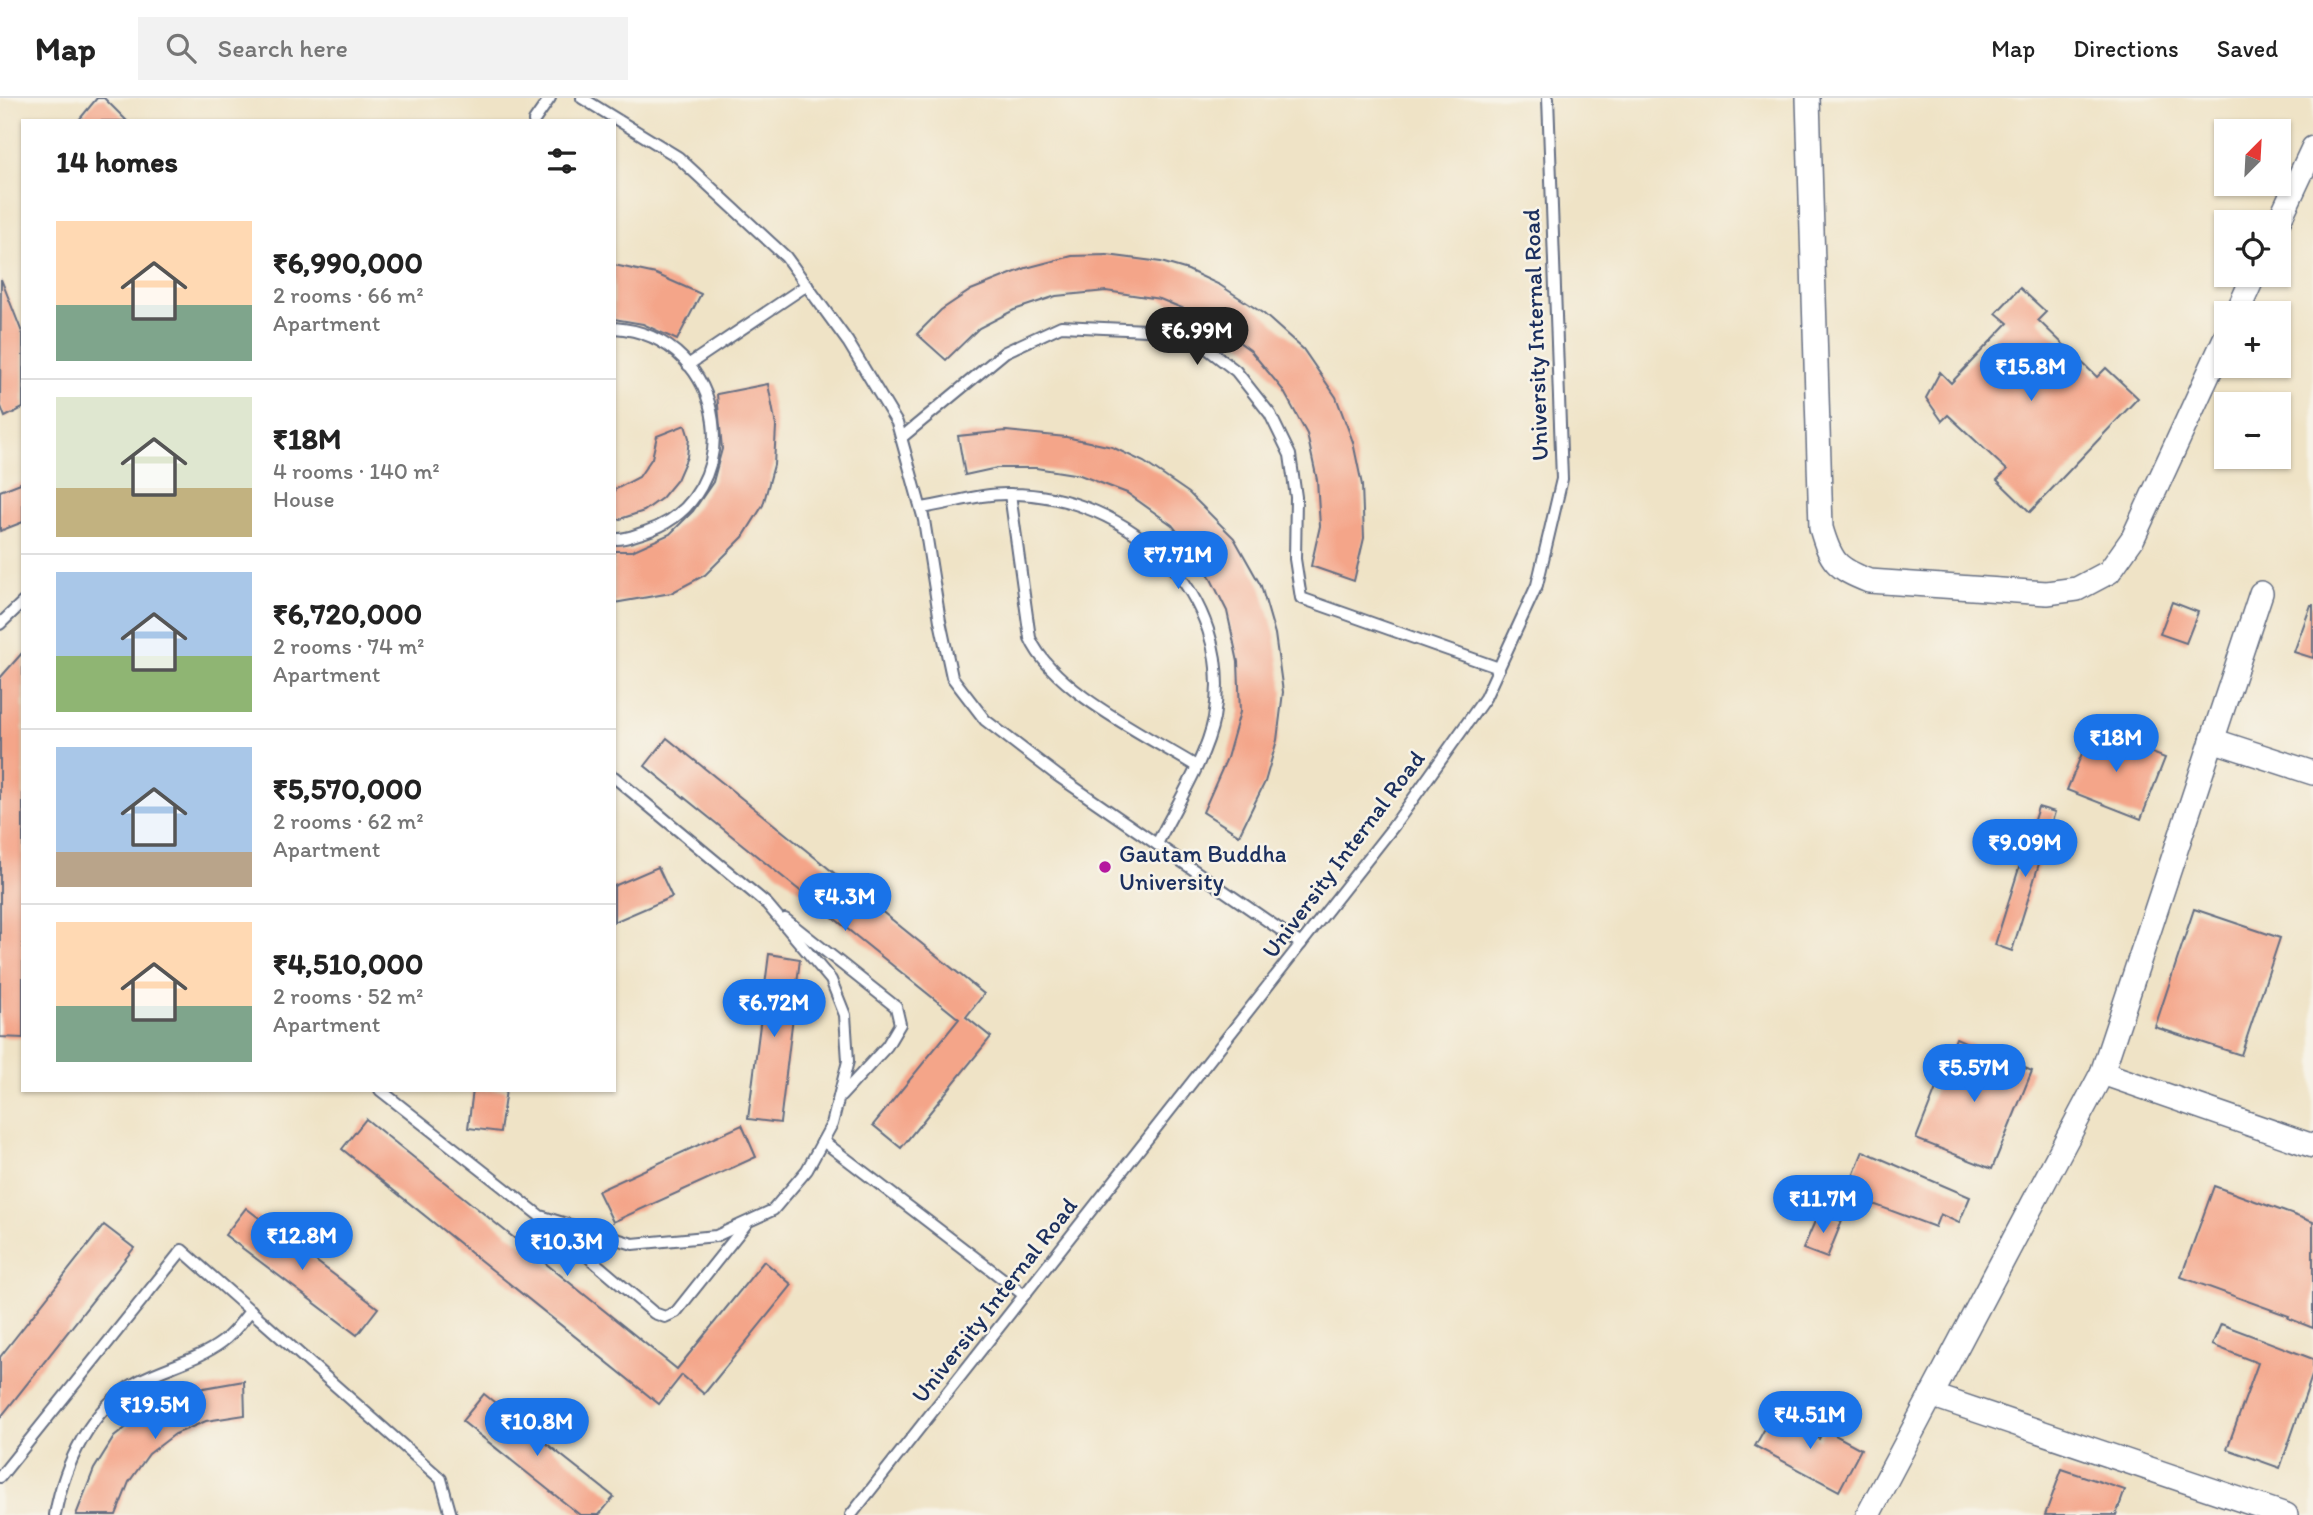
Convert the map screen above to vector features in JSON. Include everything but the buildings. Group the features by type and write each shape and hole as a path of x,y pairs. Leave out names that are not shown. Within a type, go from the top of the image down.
{"street":[{"path":"1808,98 1821,528 1829,556 1849,573 1869,581 2047,593 2077,589 2109,572 2133,538 2214,362"},
{"path":"2284,210 2313,148"},
{"path":"1868,1515 2102,1073 2261,593"},
{"path":"2213,740 2313,773"},
{"path":"2102,1073 2313,1146"},
{"path":"1931,1395 2286,1515"}],"lane":[{"path":"535,119 550,98"},
{"path":"582,98 678,157 786,257 848,342 897,423 921,508 953,677 985,720 1058,776 1301,944"},
{"name":"University Internal Road","path":"851,1515 1393,827 1485,698 1537,585 1562,479 1548,98"},
{"path":"688,365 807,285"},
{"path":"901,438 1005,352 1061,326 1168,331 1204,346 1236,371 1270,414 1290,455 1296,496 1295,559 1301,598 1499,668"},
{"path":"616,328 638,330 676,350 702,381 714,418 712,463 690,503 660,527 616,538"},
{"path":"921,508 1010,494 1063,502 1111,516 1171,562 1203,610 1215,668 1214,719 1196,766 1157,844"},
{"path":"1010,494 1030,638 1038,656 1063,683 1196,766"},
{"path":"0,624 21,604"},
{"path":"616,779 896,1007 901,1024 887,1046 838,1099"},
{"path":"540,1216 632,1244 716,1236 773,1210 807,1170 832,1124 848,1061 845,1015 831,980 767,904"},
{"path":"383,1092 540,1216 654,1313 665,1317 676,1312 748,1221"},
{"path":"823,1141 1024,1295"},
{"path":"0,1477 182,1250 441,1479 451,1515"},
{"path":"55,1515 65,1473 80,1443 104,1408 136,1382 220,1344 251,1310"}],"place":[{"name":"Gautam Buddha University","path":"1105,867"}]}
